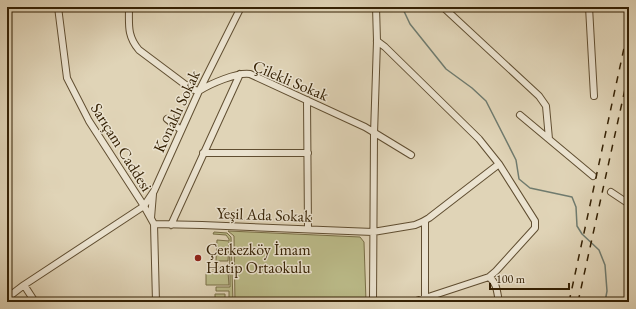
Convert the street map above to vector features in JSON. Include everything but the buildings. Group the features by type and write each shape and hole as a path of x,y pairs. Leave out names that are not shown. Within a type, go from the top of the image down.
{"street":[{"name":"Sarıçam Caddesi","path":"58,7 67,78 89,122 144,206 154,224"},
{"path":"129,7 132,42 138,50 191,89 199,91"},
{"name":"Konaklı Sokak","path":"7,298 24,285 144,206 154,191 199,91 241,7"},
{"path":"373,302 374,134 377,40 376,7"},
{"path":"589,7 594,96"},
{"path":"444,8 539,96 546,106 549,138"},
{"path":"377,40 479,139 499,164 535,221 535,228 489,277 425,300 413,302"},
{"path":"171,225 240,74"},
{"name":"Çilekli Sokak","path":"199,91 240,74 250,74 365,127 411,156"},
{"path":"308,100 308,229"},
{"path":"520,115 593,176"},
{"path":"167,120 181,130"},
{"path":"203,153 308,152"},
{"name":"Yeşil Ada Sokak","path":"154,224 373,232 415,225 425,220 499,164"},
{"path":"150,218 154,191"},
{"path":"611,192 629,204"},
{"path":"425,220 425,300"},
{"path":"154,224 156,302"},
{"path":"489,277 494,280 499,302"},
{"path":"24,285 35,302"}],"green space":[{"path":"228,231 360,237 364,242 366,302 235,302 234,236"},
{"path":"214,232 227,233 231,237 232,269 212,269 212,267 230,267 229,242 228,261 216,261 217,240 229,241 229,239 226,235 213,234"},
{"path":"206,272 228,272 229,285 206,285"},
{"path":"230,272 232,272 233,302 229,302 229,291 216,291 216,287 230,287"},
{"path":"215,294 225,294 225,302 215,302"}],"waterway":[{"path":"402,7 410,24 446,69 472,88 486,101 516,160 519,179 530,188 572,197 576,207 577,226 582,234 599,250 605,265 607,291 605,302"}],"railway":[{"path":"569,302 629,25"},
{"path":"578,302 629,71"}],"place":[{"name":"Çerkezköy İmam Hatip Ortaokulu","path":"198,258"}]}
